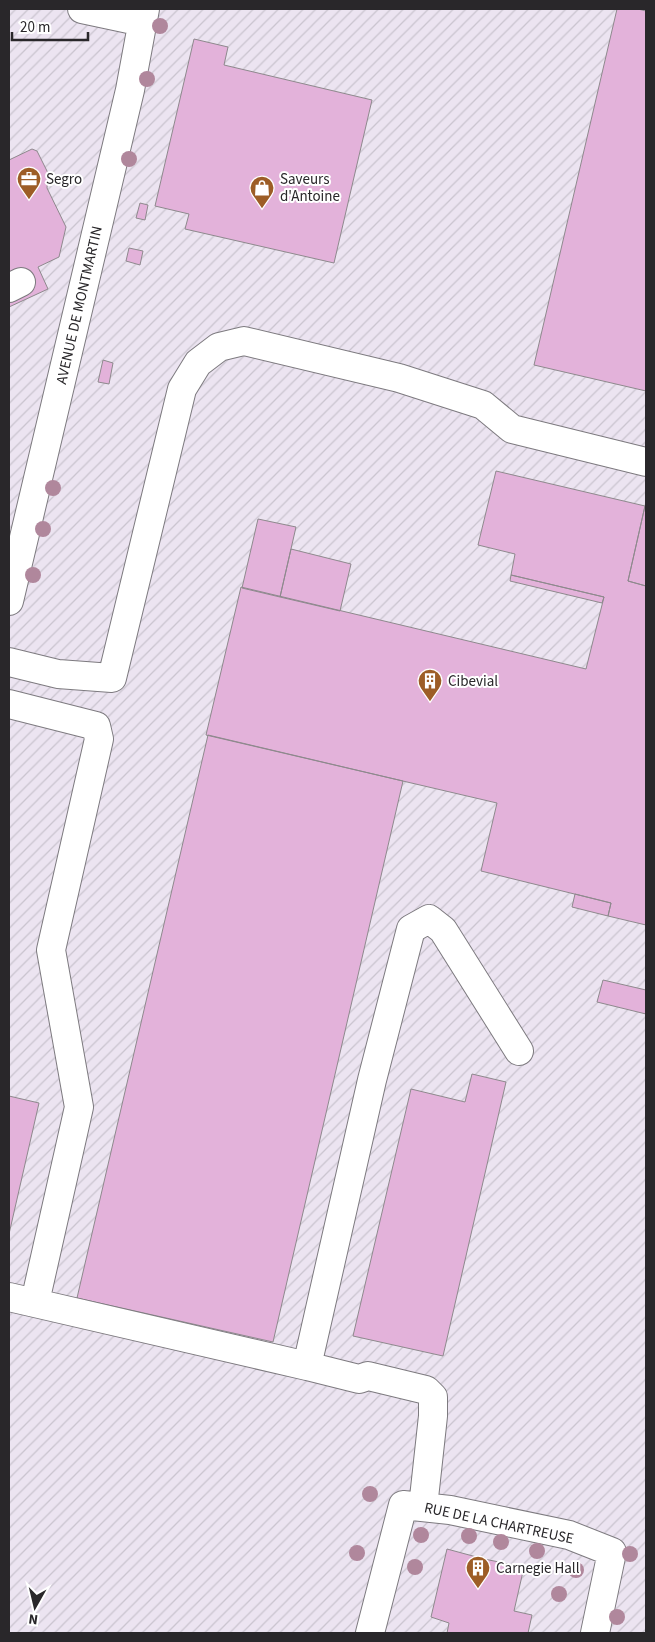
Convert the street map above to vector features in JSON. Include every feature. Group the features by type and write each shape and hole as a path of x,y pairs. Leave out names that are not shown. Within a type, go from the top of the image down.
{"street":[{"path":"82,9 144,15"},
{"name":"AVENUE DE MONTMARTIN","path":"9,601 130,90 144,15"},
{"path":"9,662 58,674 112,678 182,389 198,363 219,347 244,341 399,378 483,405 512,429 646,462"},
{"path":"9,704 96,726 99,739 51,950 78,1107 22,1299 359,1379 368,1376 426,1390 433,1397 433,1416 423,1507"},
{"path":"307,1366 372,1080 410,929 429,919 443,930 519,1051"},
{"name":"RUE DE LA CHARTREUSE","path":"370,1633 403,1506 450,1510 569,1535 612,1552 595,1633"}],"shaded area":[{"path":"9,9 646,9 646,1633 9,1633"}],"building":[{"path":"617,9 646,11 646,391 534,365"},
{"path":"194,39 228,47 224,65 372,100 334,263 185,229 189,214 155,206"},
{"path":"32,149 37,151 48,173 47,188 66,227 59,257 38,267 48,289 9,307 9,160"},
{"path":"140,203 148,205 145,220 136,218"},
{"path":"129,248 143,251 140,265 126,261"},
{"path":"103,360 113,363 109,384 98,382"},
{"name":"Cibevial","path":"496,471 645,506 628,581 646,586 646,925 608,916 611,903 481,871 497,803 206,735 241,587 586,669 604,597 511,575 515,554 478,545"},
{"path":"646,506 646,586 628,581"},
{"path":"258,519 296,527 280,597 242,588"},
{"path":"291,549 351,564 340,611 280,597"},
{"path":"511,575 604,597 602,603 510,581"},
{"path":"208,735 403,781 273,1342 77,1298"},
{"path":"575,894 611,903 608,916 572,907"},
{"path":"603,980 646,990 646,1014 597,1002"},
{"path":"472,1074 506,1082 443,1356 353,1336 411,1089 465,1102"},
{"path":"9,1096 39,1103 9,1234"},
{"name":"Carnegie Hall","path":"447,1549 524,1567 514,1611 532,1615 528,1633 447,1633 449,1623 431,1617"}],"place":[{"name":"Segro","path":"29,200"},
{"name":"Saveurs d'Antoine","path":"262,209"},
{"name":"Cibevial","path":"430,702"},
{"name":"Carnegie Hall","path":"478,1589"}]}
